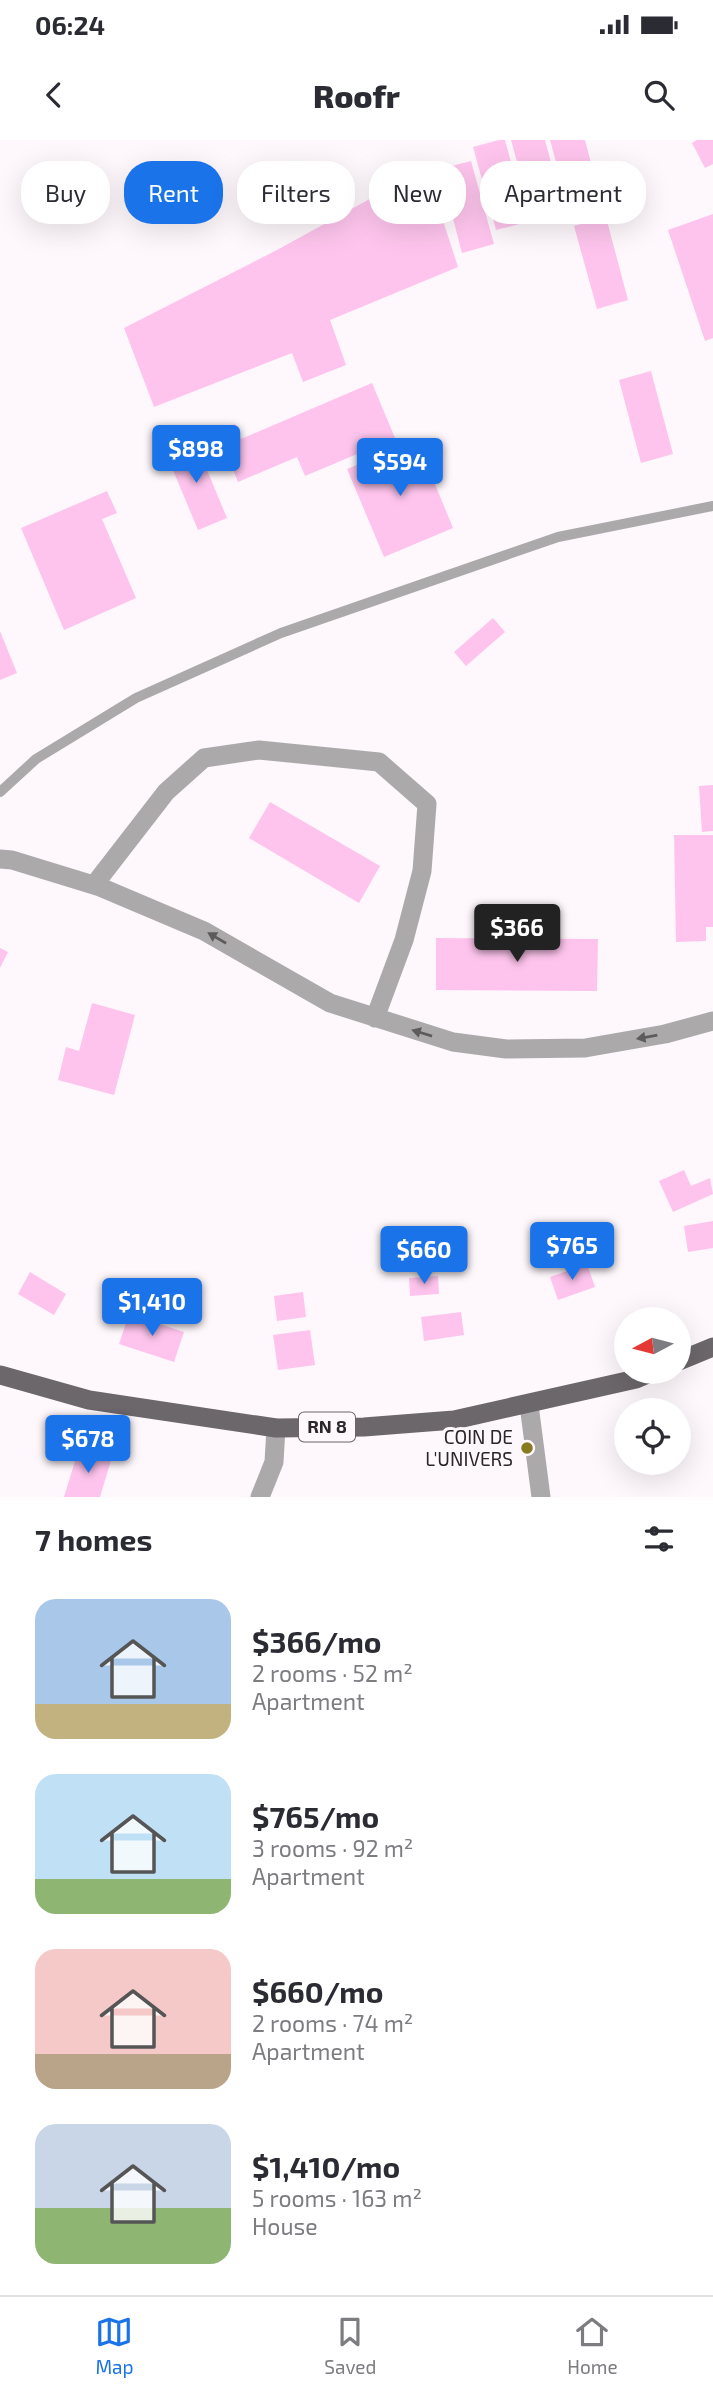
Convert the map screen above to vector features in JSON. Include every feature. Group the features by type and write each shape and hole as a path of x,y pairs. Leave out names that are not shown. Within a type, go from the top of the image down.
{"main road":[{"path":"691,1356 713,1347"},
{"name":"RN 8","path":"0,1375 89,1400 276,1428 363,1427 454,1420 615,1384"}],"street":[{"path":"94,885 166,792 204,758 259,750 379,762 426,804 422,871 404,940 375,1018"},
{"path":"0,859 12,860 94,885 204,931 330,1003 453,1042 506,1049 585,1048 665,1034 713,1021"},
{"path":"529,1405 541,1497"},
{"path":"260,1497 274,1462 276,1428"}],"lane":[{"path":"0,792 36,759 136,698 281,633 558,537 713,506"}],"building":[{"path":"505,140 511,161 480,161 480,172 473,147"},
{"path":"511,140 545,140 551,161 517,161"},
{"path":"550,140 585,140 591,161 556,161"},
{"path":"697,140 713,140 713,164 705,168 692,143"},
{"path":"471,161 480,193 480,224 488,224 494,244 462,253 454,224 466,224 466,162"},
{"path":"369,199 369,224 444,224 458,267 330,320 346,365 303,382 292,353 154,407 124,328 324,224 355,224 355,207"},
{"path":"713,214 713,338 705,341 668,230"},
{"path":"494,224 519,224 496,230"},
{"path":"608,224 628,300 597,309 574,226"},
{"path":"651,371 673,454 641,463 619,380"},
{"path":"372,383 395,438 305,476 297,457 238,482 218,432 235,424 241,439"},
{"path":"194,439 227,518 198,530 165,451"},
{"path":"417,440 453,528 384,557 347,469"},
{"path":"107,491 117,513 102,519 136,598 64,630 21,528"},
{"path":"493,618 505,632 466,666 454,652"},
{"path":"0,631 17,673 0,680"},
{"path":"713,785 713,831 702,832 699,786"},
{"path":"270,802 380,866 359,903 249,838"},
{"path":"674,835 713,835 713,927 706,927 706,941 676,942"},
{"path":"436,938 598,939 597,991 436,990"},
{"path":"0,948 8,952 0,968"},
{"path":"92,1003 135,1015 114,1095 58,1080 66,1047 79,1051"},
{"path":"684,1170 691,1186 710,1178 713,1194 673,1212 659,1181"},
{"path":"713,1221 713,1248 688,1252 684,1226"},
{"path":"562,1231 568,1249 537,1260 531,1241"},
{"path":"603,1234 607,1258 588,1261 585,1237"},
{"path":"587,1264 595,1287 558,1300 550,1277"},
{"path":"30,1272 66,1294 54,1315 18,1294"},
{"path":"438,1276 439,1294 410,1296 409,1278"},
{"path":"303,1292 306,1317 277,1321 274,1296"},
{"path":"461,1312 464,1335 424,1341 421,1317"},
{"path":"129,1314 184,1332 174,1362 119,1344"},
{"path":"310,1330 315,1365 278,1370 273,1335"},
{"path":"79,1448 112,1457 100,1497 64,1497"}],"place":[{"name":"COIN DE L'UNIVERS","path":"527,1448"}]}
